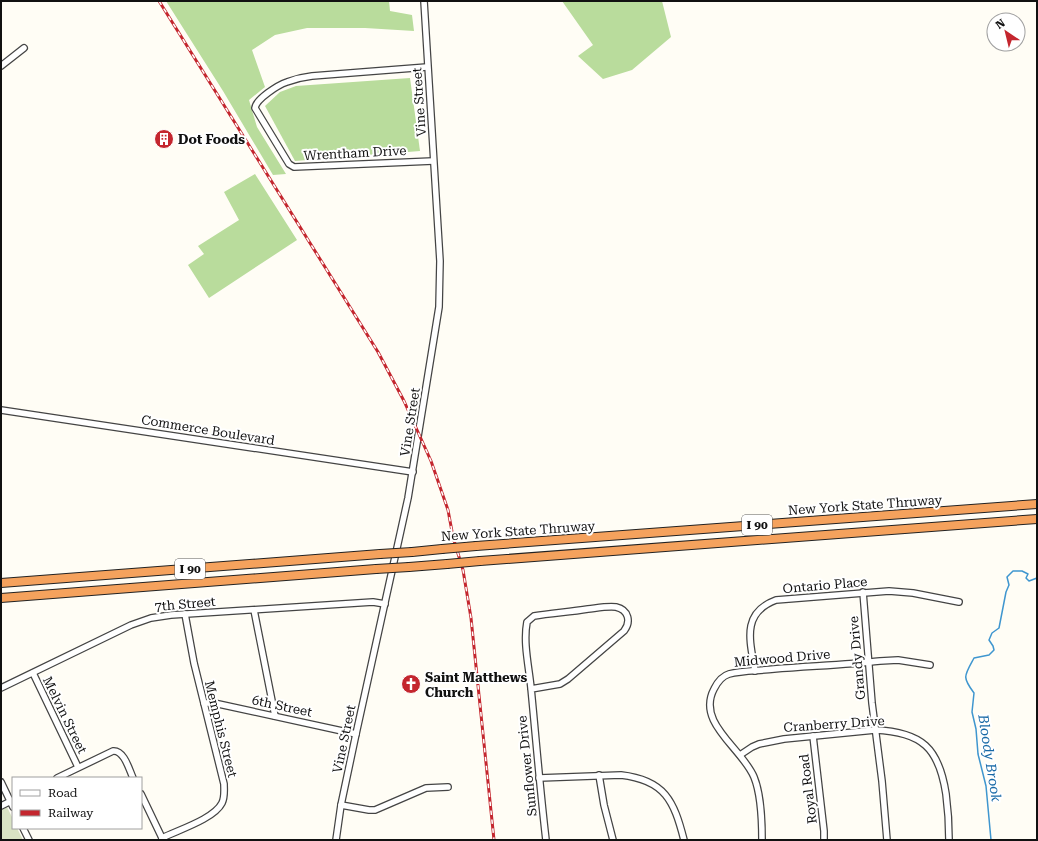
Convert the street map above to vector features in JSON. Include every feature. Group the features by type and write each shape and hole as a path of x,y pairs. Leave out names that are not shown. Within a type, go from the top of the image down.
{"highway":[{"name":"New York State Thruway","path":"1,583 1037,504"},
{"name":"New York State Thruway","path":"1,598 1037,519"}],"street":[{"name":"Vine Street","path":"336,840 341,805 413,472 439,307 440,261 424,1"},
{"path":"1,66 24,48"},
{"name":"Wrentham Drive","path":"427,67 297,78 282,84 259,100 255,104 255,108 290,164 294,167 433,161"},
{"name":"Commerce Boulevard","path":"1,410 413,472"},
{"name":"Ontario Place","path":"755,671 751,647 750,629 752,620 758,611 776,600 889,591 913,593 959,602"},
{"name":"Grandy Drive","path":"863,592 868,662 886,818 887,840"},
{"name":"7th Street","path":"1,688 131,625 151,618 186,614 373,602 385,604"},
{"name":"Sunflower Drive","path":"531,689 560,684 577,673 624,631 628,622 626,614 622,609 609,607 548,614 531,618 527,622 526,628 531,689 546,840"},
{"path":"254,610 276,716"},
{"name":"Memphis Street","path":"163,839 213,813 222,803 224,796 224,784 194,663 186,614"},
{"name":"Midwood Drive","path":"762,840 758,791 750,768 719,731 712,719 710,707 711,696 714,687 720,679 726,676 755,671 898,660 930,665"},
{"name":"Melvin Street","path":"33,673 78,767"},
{"name":"6th Street","path":"204,703 214,702 356,734"},
{"name":"Cranberry Drive","path":"740,755 752,746 784,738 875,730 904,734 926,745 938,761 944,779 949,840"},
{"name":"Royal Road","path":"813,736 824,840"},
{"path":"59,777 113,750 119,752 123,756 133,777"},
{"path":"599,775 604,805 613,840"},
{"path":"539,778 599,775 635,776 656,786 663,792 673,806 684,840"},
{"path":"1,782 12,803 1,806"},
{"path":"341,805 375,810 426,788 448,787"},
{"path":"142,796 163,839"},
{"path":"24,829 29,840"}],"green space":[{"path":"166,1 389,1 390,11 412,15 414,31 365,28 307,28 275,35 252,50 265,87 249,100 257,127 286,174 273,175 223,91"},
{"path":"562,1 662,1 671,37 632,70 603,79 578,56 593,45"},
{"path":"410,78 420,151 295,161 265,106 280,92 296,86"},
{"path":"255,174 297,240 209,298 188,265 204,254 198,246 239,220 224,192"},
{"path":"7,807 12,817 12,829 18,829 23,840 1,840 1,810"}],"waterway":[{"name":"Bloody Brook","path":"991,840 986,786 978,754 976,729 972,712 974,693 966,680 966,673 974,658 989,655 994,650 989,640 992,633 999,628 1006,592 1009,585 1007,577 1013,571 1022,571 1028,574 1026,578 1029,581 1037,578"}],"railway":[{"path":"159,1 378,352 404,401 431,461 448,510 453,537 463,570 471,618 494,840"}],"place":[{"name":"Dot Foods","path":"164,139"},
{"name":"Saint Matthews Church","path":"411,684"}]}
